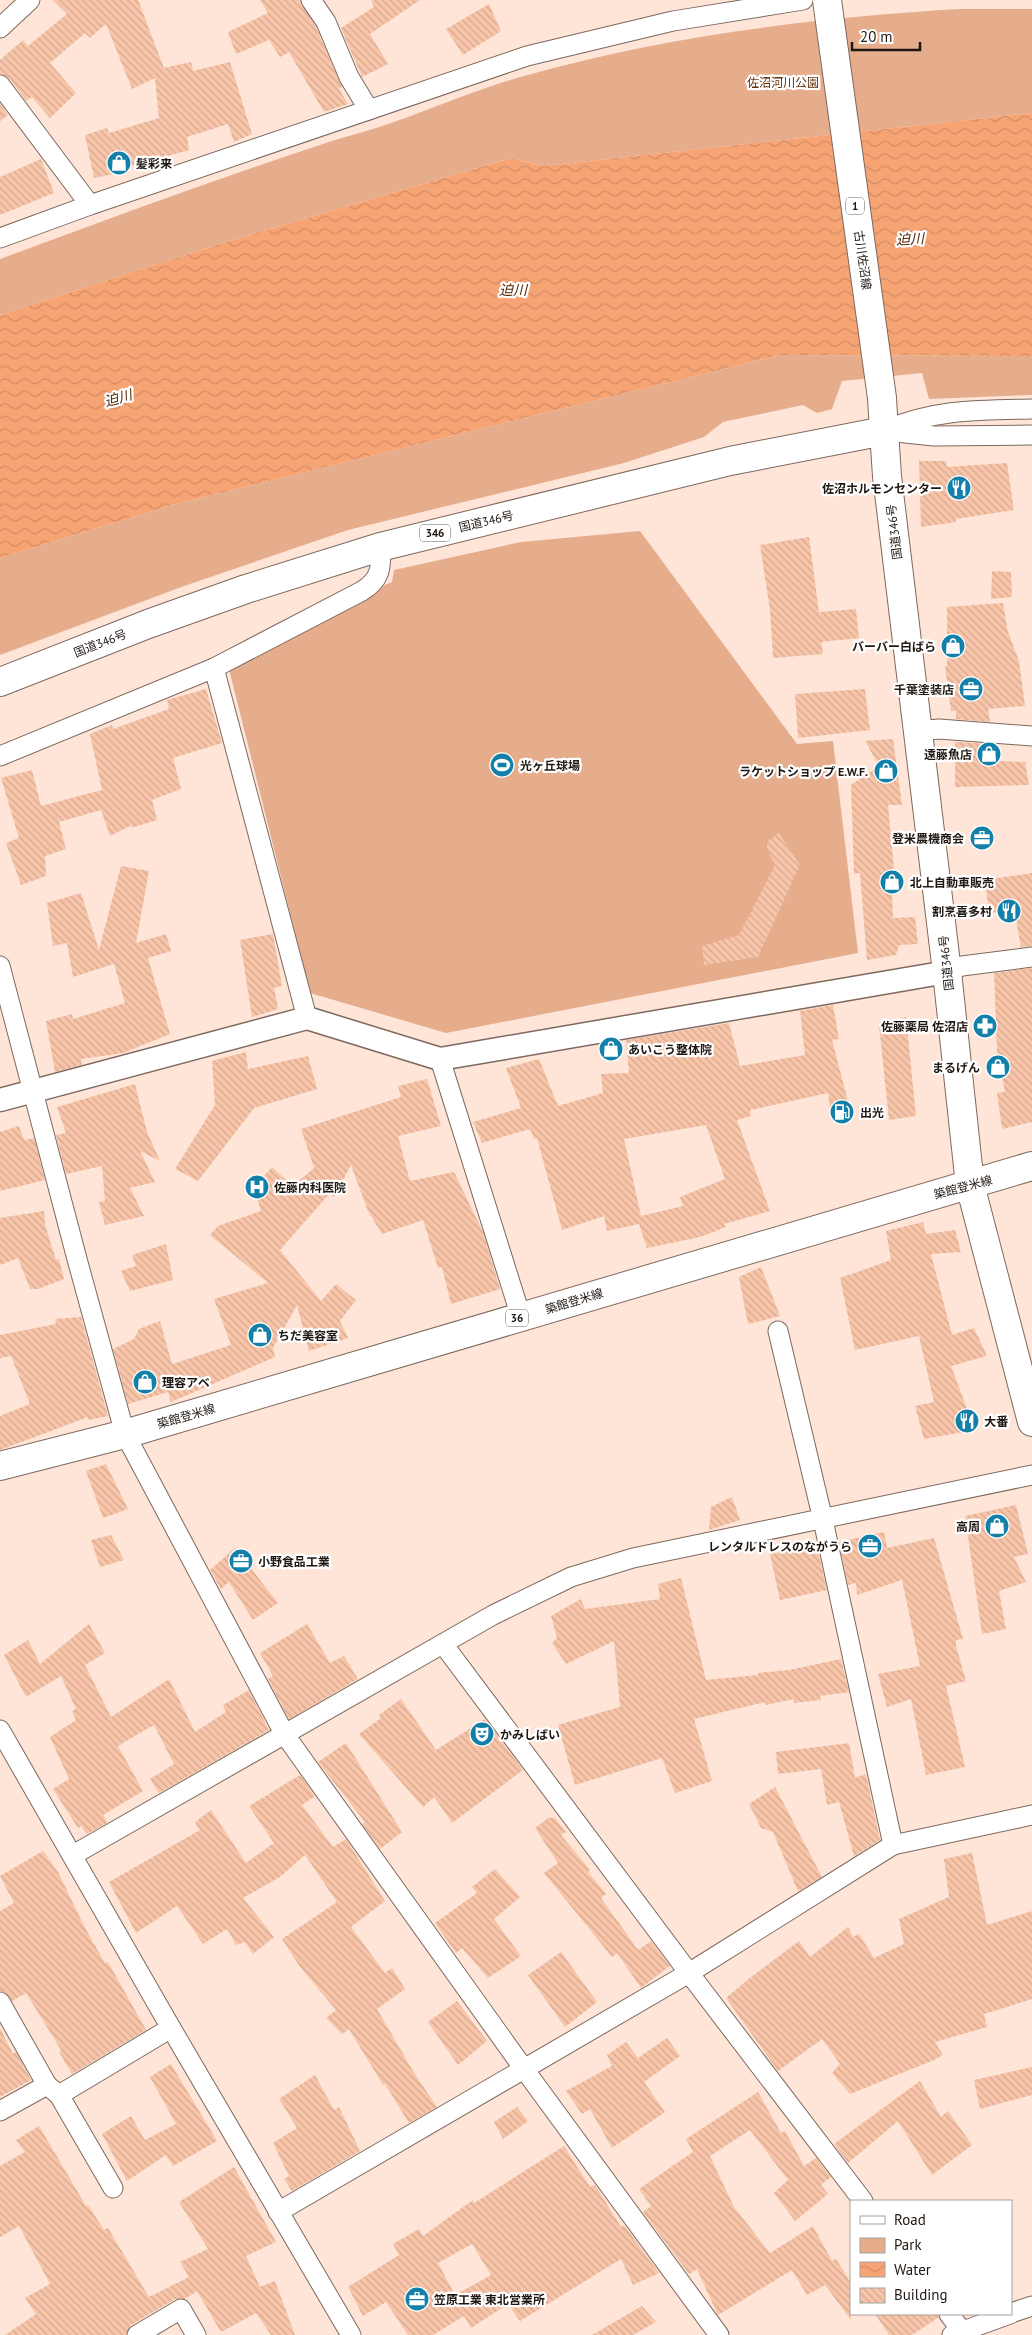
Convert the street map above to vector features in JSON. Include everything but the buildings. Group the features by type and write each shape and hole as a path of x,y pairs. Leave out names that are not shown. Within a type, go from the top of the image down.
{"main road":[{"name":"古川佐沼線","path":"819,2 884,419"},
{"name":"国道346号","path":"0,682 184,612 380,547 730,461 884,419 887,476 947,972 970,1185 1032,1422"},
{"name":"築館登米線","path":"0,1466 125,1434 1032,1166"}],"street":[{"path":"0,28 30,0"},
{"path":"311,0 326,22 349,78 369,110"},
{"path":"0,238 90,205 528,56 673,21 819,2"},
{"path":"0,85 90,205"},
{"path":"884,419 909,420 939,413 974,410 1032,409"},
{"path":"884,419 934,436 1032,435"},
{"path":"0,756 214,668 371,585 382,566 380,547"},
{"path":"214,668 307,1018"},
{"path":"918,731 939,729 1032,736"},
{"path":"0,1100 307,1018 440,1059 947,972 962,966 1032,957"},
{"path":"0,966 125,1434 286,1736 524,2068 719,2335"},
{"path":"440,1059 521,1317"},
{"path":"778,1331 823,1520 893,1845"},
{"path":"73,1855 286,1736 493,1615 571,1577 633,1558 1032,1475"},
{"path":"443,1644 689,1973 862,2200"},
{"path":"0,1730 170,2028 352,2335"},
{"path":"278,2212 689,1973 893,1845 1032,1815"},
{"path":"0,2002 113,2188"},
{"path":"0,2112 53,2090 170,2028"},
{"path":"1012,2313 1032,2306"},
{"path":"137,2335 181,2309 196,2335"},
{"path":"949,2315 957,2333 1007,2315"}],"green space":[{"name":"佐沼河川公園","path":"958,9 1032,9 1032,113 544,166 511,158 223,243 0,315 0,259 209,183 335,140 392,123 505,82 577,62 631,50 739,31 848,18"},
{"path":"780,355 1032,356 1032,395 929,399 922,373 842,381 832,409 817,413 803,405 723,422 704,437 624,463 348,530 184,586 0,655 0,558 172,505"},
{"name":"光ヶ丘球場","path":"640,531 797,744 833,741 858,953 446,1033 310,993 230,673 236,647 392,582 394,570 521,542"}],"water":[{"name":"迫川","path":"1032,113 1032,356 780,355 172,505 0,558 0,315 223,243 511,158 544,166"}],"place":[{"name":"髪彩来","path":"119,163"},
{"name":"佐沼ホルモンセンター","path":"959,488"},
{"name":"バーバー白ばら","path":"953,646"},
{"name":"千葉塗装店","path":"971,689"},
{"name":"遠藤魚店","path":"989,754"},
{"name":"光ヶ丘球場","path":"502,765"},
{"name":"ラケットショップ E.W.F.","path":"886,771"},
{"name":"登米農機商会","path":"982,838"},
{"name":"北上自動車販売","path":"892,882"},
{"name":"割烹喜多村","path":"1009,911"},
{"name":"佐藤薬局 佐沼店","path":"985,1026"},
{"name":"あいこう整体院","path":"611,1049"},
{"name":"まるげん","path":"998,1067"},
{"name":"出光","path":"842,1112"},
{"name":"佐藤内科医院","path":"257,1187"},
{"name":"ちだ美容室","path":"260,1335"},
{"name":"理容アベ","path":"145,1382"},
{"name":"大番","path":"967,1421"},
{"name":"高周","path":"997,1526"},
{"name":"レンタルドレスのながうら","path":"870,1546"},
{"name":"小野食品工業","path":"241,1561"},
{"name":"かみしばい","path":"482,1734"},
{"name":"笠原工業 東北営業所","path":"417,2299"}]}
